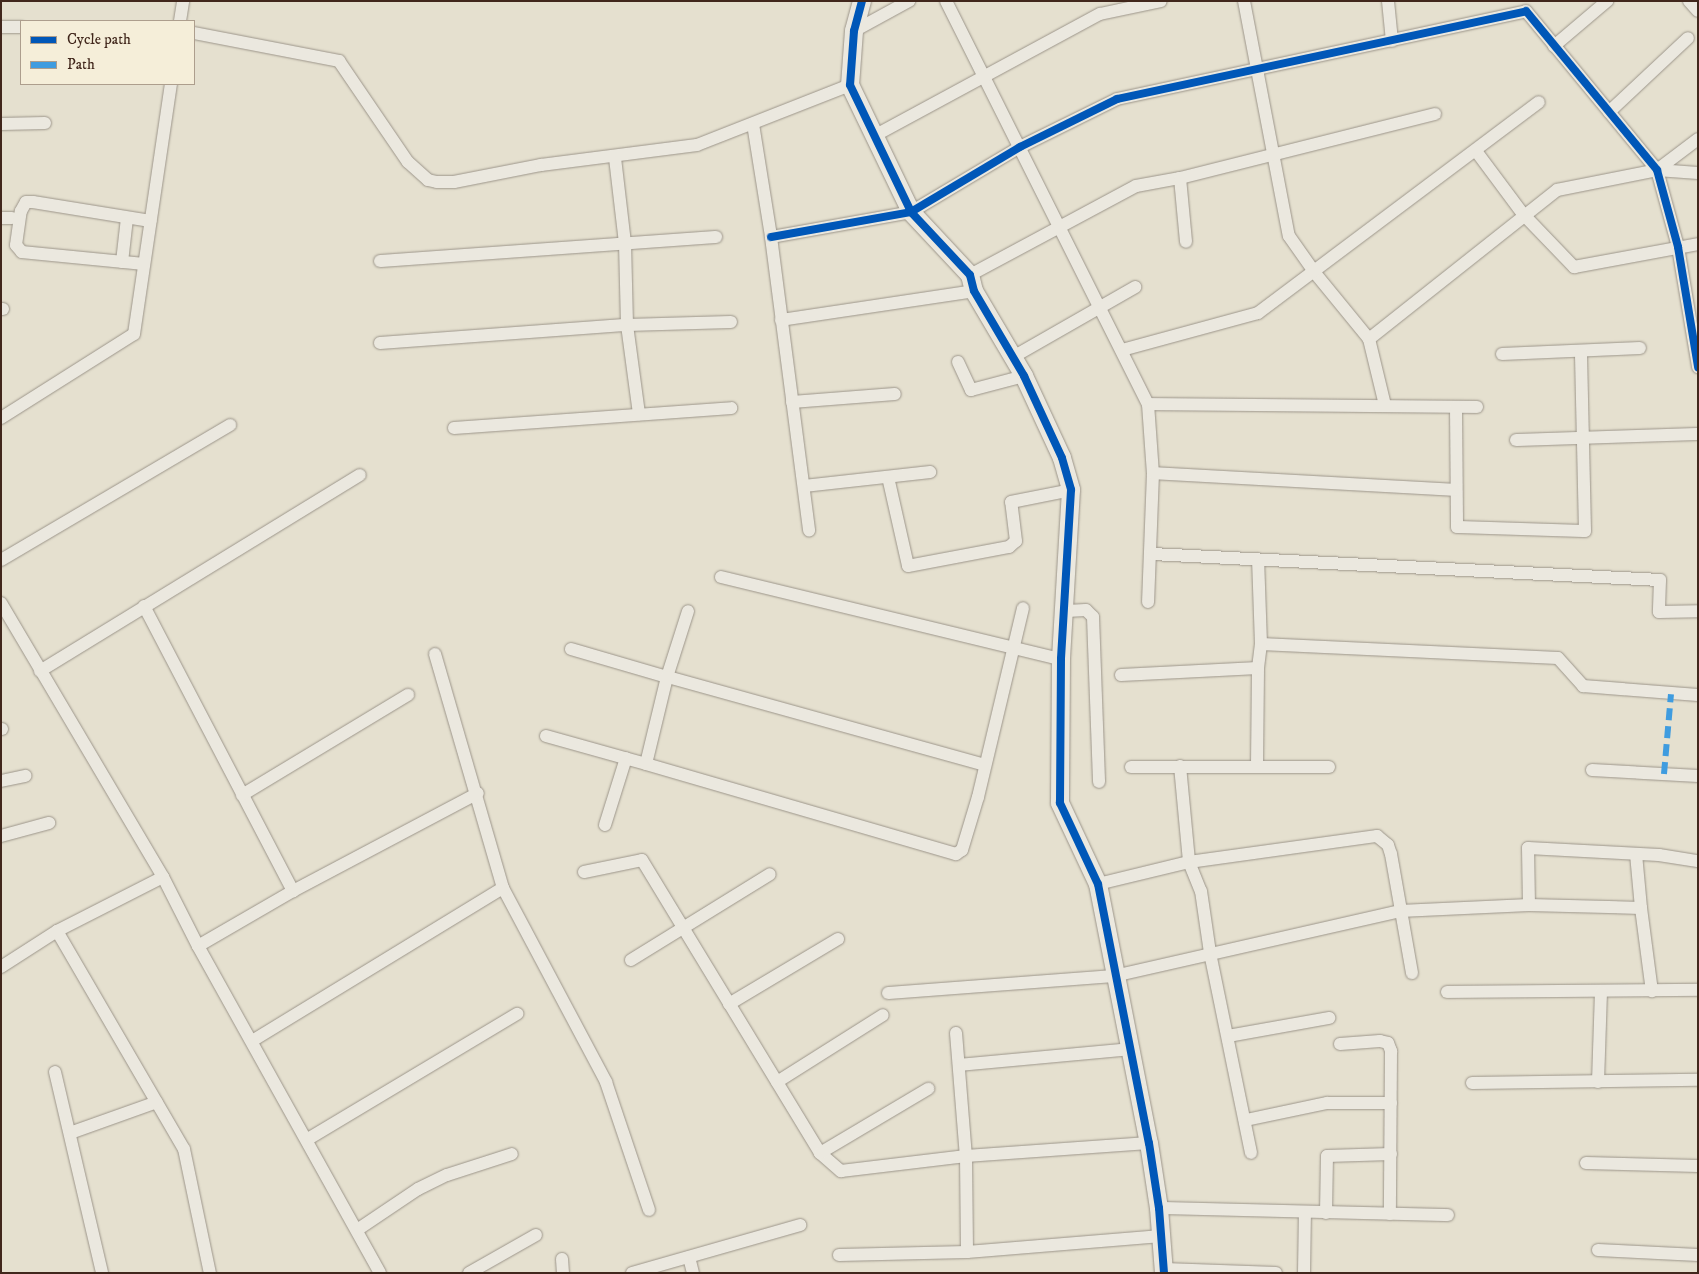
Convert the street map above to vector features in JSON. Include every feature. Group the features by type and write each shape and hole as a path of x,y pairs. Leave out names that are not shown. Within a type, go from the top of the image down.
{"street":[{"path":"180,20 183,1"},
{"path":"862,1 854,31 850,85 911,212 972,283 1024,376 1062,458 1071,490 1066,611 1061,659 1060,803 1098,884 1114,976 1131,1049 1149,1143 1159,1208 1164,1271 1276,1273"},
{"path":"854,31 909,1"},
{"path":"946,1 1061,226 1148,404 1153,473 1152,554 1148,602"},
{"path":"874,136 985,79 1100,14 1161,1"},
{"path":"1244,1 1259,69 1290,236 1314,273 1370,339 1385,405"},
{"path":"1388,1 1392,41"},
{"path":"1554,46 1607,1"},
{"path":"1689,1 1698,11"},
{"path":"771,237 911,212 1020,148 1117,99 1526,11 1657,170 1678,247 1698,367"},
{"path":"1,27 20,27"},
{"path":"195,33 338,61 408,162 428,180 437,182 454,182 541,164 615,158 697,145 850,85"},
{"path":"1609,112 1688,38"},
{"path":"1,418 134,334 171,85"},
{"path":"1122,350 1258,313 1314,273 1540,102"},
{"path":"781,320 972,283 1061,226 1136,186 1180,178 1434,114"},
{"path":"1,124 45,123"},
{"path":"753,124 771,237 809,531"},
{"path":"1657,170 1698,139"},
{"path":"1476,151 1523,214 1574,266 1698,244"},
{"path":"615,158 624,243 627,325 639,414"},
{"path":"1370,339 1523,214 1557,190 1657,170 1698,173"},
{"path":"1180,178 1186,242"},
{"path":"144,264 22,252 16,245 21,211 26,202 150,222"},
{"path":"122,262 127,218"},
{"path":"380,261 716,237"},
{"path":"125,240 147,242"},
{"path":"1013,357 1135,287"},
{"path":"380,343 627,325 731,322"},
{"path":"1502,354 1640,348"},
{"path":"1456,407 1457,526 1585,531 1580,352"},
{"path":"958,362 971,390 1024,376"},
{"path":"792,402 896,394"},
{"path":"1148,404 1385,405 1477,408"},
{"path":"454,428 730,408"},
{"path":"1,560 230,425"},
{"path":"1516,440 1698,434"},
{"path":"804,486 930,472"},
{"path":"1153,473 1456,490"},
{"path":"40,671 360,475"},
{"path":"888,477 908,566 1009,547 1016,541 1011,502 1071,490"},
{"path":"1152,554 1660,580 1659,612 1698,610"},
{"path":"1257,765 1258,668 1261,644 1258,560"},
{"path":"722,577 1061,659"},
{"path":"1,603 164,877 198,946 308,1139 380,1273"},
{"path":"144,606 292,890"},
{"path":"546,736 956,854 962,850 1016,648 1023,608"},
{"path":"1066,611 1086,610 1093,616 1099,782"},
{"path":"646,764 667,677 688,611"},
{"path":"1261,644 1558,658 1584,686 1698,695"},
{"path":"571,649 985,765"},
{"path":"435,654 478,793 503,888 606,1082 649,1210"},
{"path":"1121,675 1258,668"},
{"path":"242,795 408,695"},
{"path":"605,825 626,758"},
{"path":"1130,767 1257,765 1329,767"},
{"path":"1180,766 1189,862 1201,891 1210,953 1246,1120 1251,1153"},
{"path":"1592,770 1698,776"},
{"path":"1,781 25,776"},
{"path":"198,946 292,890 478,793"},
{"path":"1,836 49,823"},
{"path":"1098,884 1189,862 1377,836 1388,845 1412,973"},
{"path":"1529,905 1528,848 1636,854 1698,861"},
{"path":"1636,854 1652,990"},
{"path":"584,872 642,860 685,927 729,1004 820,1153 842,1171 966,1156 1149,1143"},
{"path":"631,960 770,874"},
{"path":"1,967 58,931 164,877"},
{"path":"252,1041 503,888"},
{"path":"888,993 1114,976 1400,911 1529,905 1641,908"},
{"path":"58,931 184,1149 210,1273"},
{"path":"729,1004 838,940"},
{"path":"1447,992 1698,990"},
{"path":"1598,1082 1601,992"},
{"path":"308,1139 517,1014"},
{"path":"777,1082 884,1015"},
{"path":"1228,1036 1329,1018"},
{"path":"956,1033 966,1156 967,1252"},
{"path":"1340,1044 1388,1043 1391,1051 1390,1214"},
{"path":"959,1065 1131,1049"},
{"path":"55,1072 102,1273"},
{"path":"1472,1083 1698,1080"},
{"path":"820,1153 928,1089"},
{"path":"70,1133 157,1102"},
{"path":"1246,1120 1327,1103 1390,1103"},
{"path":"357,1230 418,1189 447,1175 512,1154"},
{"path":"1326,1213 1327,1156 1390,1154"},
{"path":"1586,1163 1698,1166"},
{"path":"1159,1208 1448,1215"},
{"path":"1304,1273 1305,1212"},
{"path":"632,1273 800,1226"},
{"path":"469,1273 536,1235"},
{"path":"840,1255 967,1252 1161,1236"},
{"path":"1598,1250 1698,1255"},
{"path":"689,1257 693,1273"},
{"path":"562,1260 563,1273"}],"marked path":[{"path":"1664,774 1671,694"}],"cycle path":[{"path":"862,1 854,31 850,85 911,212 970,275 974,291 1024,376 1062,458 1071,490 1061,659 1060,803 1098,884 1149,1143 1159,1208 1164,1273"},
{"path":"771,237 911,212 1020,147 1117,99 1526,11 1657,170 1678,247 1698,367"}]}
